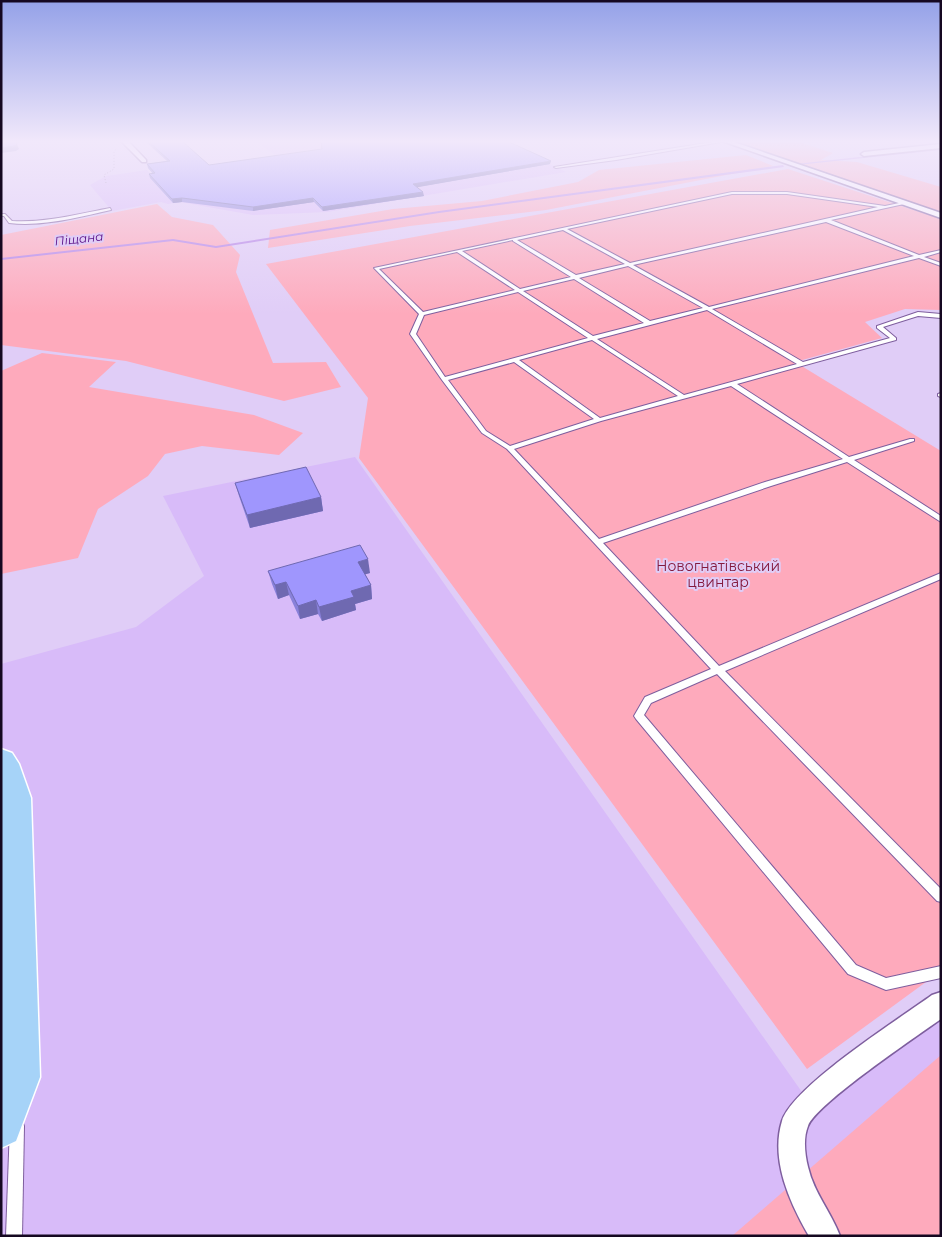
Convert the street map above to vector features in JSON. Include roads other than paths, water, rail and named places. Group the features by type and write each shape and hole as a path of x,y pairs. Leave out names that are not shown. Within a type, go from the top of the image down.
{"main road":[{"path":"1,762 8,773 15,798 19,1077 1,1126"}],"street":[{"path":"891,199 941,216"},
{"path":"826,1236 813,1216 796,1176 791,1151 796,1119 813,1098 941,1004"}],"lane":[{"path":"422,314 376,268 705,199"},
{"path":"827,199 884,207"},
{"path":"422,314 520,292 630,264 903,203"},
{"path":"1,215 5,215 11,222 28,223 110,209"},
{"path":"826,220 941,265"},
{"path":"564,229 630,264 802,364"},
{"path":"515,240 649,323"},
{"path":"458,251 683,397"},
{"path":"444,379 707,308 941,251"},
{"path":"422,314 413,334 484,432 509,448 718,670 941,897"},
{"path":"509,448 598,420 894,339 879,327 918,314 941,316"},
{"path":"514,359 598,420"},
{"path":"733,384 941,520"},
{"path":"598,542 847,459 912,440"},
{"path":"941,576 648,700 639,716 852,970 886,984 941,972"},
{"path":"14,1236 19,1077"}],"waterway":[{"name":"Піщана","path":"1,259 173,240 216,247 439,212 538,199"}],"park label":[{"name":"Новогнатівський цвинтар","path":"718,574"}]}
